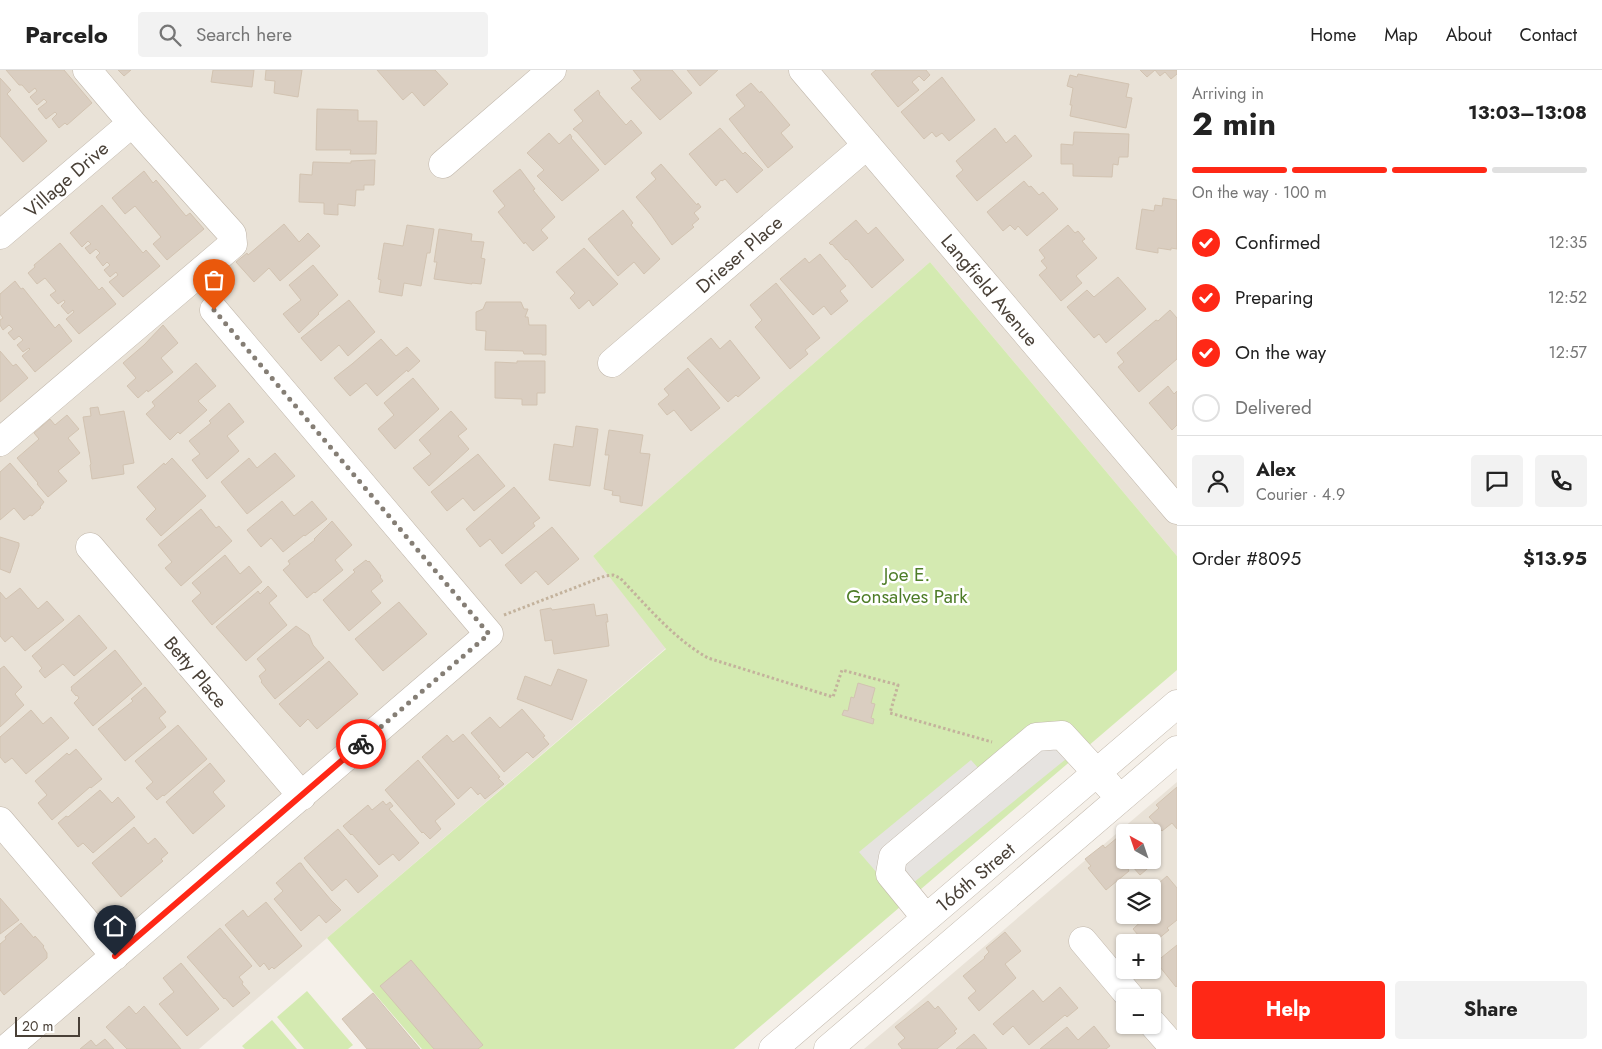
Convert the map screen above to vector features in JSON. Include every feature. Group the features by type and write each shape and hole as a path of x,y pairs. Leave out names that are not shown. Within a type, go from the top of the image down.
{"street":[{"path":"0,442 233,244 232,234 87,70"},
{"path":"443,164 552,70"},
{"name":"Langfield Avenue","path":"803,70 1175,505"},
{"name":"Village Drive","path":"0,235 132,123"},
{"name":"Drieser Place","path":"612,363 867,145"},
{"path":"6,1049 302,796 485,629 214,310"},
{"name":"Betty Place","path":"90,547 302,796"},
{"name":"166th Street","path":"773,1049 1177,704"},
{"path":"926,918 890,874 893,857 1036,737 1062,735 1120,799"},
{"name":"166th Street","path":"832,1048 1177,750"},
{"path":"0,822 115,956"},
{"path":"1083,941 1123,989"},
{"path":"809,1018 832,1048"},
{"path":"1161,1033 1175,1049"}],"path":[{"path":"485,629 605,576 613,575 620,578 689,647 708,658 834,697 842,670 898,685 890,713 1001,745 1012,757"}],"shaded area":[{"path":"0,70 1177,70 1177,556 930,262 593,556 666,648 199,1049 0,1049"},
{"path":"1049,743 1066,759 897,896 859,852 971,760 994,786"},
{"path":"1177,782 1177,1049 864,1049 1116,834 1116,869 1161,869 1161,824 1128,824"}],"green space":[{"name":"Joe E. Gonsalves Park","path":"930,262 1177,556 1177,670 734,1049 422,1049 327,938 666,649 593,556"},
{"path":"307,991 353,1045 348,1049 304,1049 277,1017"},
{"path":"272,1020 297,1049 245,1049 242,1046"}],"building":[{"path":"6,70 64,70 92,103 67,125 65,123 59,128 52,119 57,114 55,112 46,119 38,109 47,102 44,99 37,105 30,97 37,91 35,88 29,93"},
{"path":"118,70 131,70 124,76"},
{"path":"213,70 254,70 252,87 211,82"},
{"path":"266,70 302,70 298,97 274,93 275,81 265,80"},
{"path":"377,70 435,70 448,84 424,106 412,92 403,100"},
{"path":"633,70 672,70 692,93 660,120 631,88 641,80"},
{"path":"687,70 718,70 700,86"},
{"path":"876,70 926,70 930,75 924,81 919,76 912,82 919,90 898,107 871,74"},
{"path":"1140,70 1155,70 1147,77"},
{"path":"1155,70 1177,70 1177,74 1171,79 1165,72 1160,76"},
{"path":"1078,74 1129,84 1126,97 1132,98 1126,128 1070,116 1073,88 1067,86 1070,75 1077,77"},
{"path":"942,77 975,120 949,141 942,133 936,137 932,132 924,139 901,112"},
{"path":"0,78 11,90 7,94 47,141 23,162 0,136"},
{"path":"751,83 760,93 761,91 790,125 781,133 793,147 768,168 729,119 745,106 736,95"},
{"path":"598,90 599,94 626,125 631,120 642,133 605,165 573,129 583,121 574,110"},
{"path":"317,109 358,110 358,121 377,121 376,154 350,154 351,150 316,150"},
{"path":"720,128 743,154 745,152 763,170 737,193 725,179 721,180 716,186 689,154"},
{"path":"995,128 1006,143 1015,135 1032,156 977,201 956,176 963,170 956,161"},
{"path":"1074,132 1129,134 1128,157 1119,157 1118,165 1113,164 1112,177 1073,176 1073,164 1061,164 1061,144 1073,145"},
{"path":"549,133 559,144 570,134 571,138 599,170 562,201 537,176 544,170 527,153"},
{"path":"375,160 374,185 364,185 364,190 356,190 355,206 338,204 338,215 324,214 324,203 299,202 300,174 312,175 313,162 351,163 351,161"},
{"path":"661,164 697,205 698,203 701,207 694,213 699,219 692,225 694,227 672,245 636,197 656,179 651,173"},
{"path":"520,169 535,189 533,190 555,217 541,230 548,238 533,251 525,242 524,244 498,212 505,206 493,191"},
{"path":"144,171 153,183 156,180 186,216 190,213 204,229 167,260 153,244 161,237 135,206 125,214 112,198"},
{"path":"1024,181 1039,195 1043,192 1058,209 1027,236 1018,226 1015,230 1010,225 1003,231 987,212"},
{"path":"1163,198 1177,200 1177,249 1158,248 1158,253 1136,249 1142,209 1154,211 1155,205 1162,206"},
{"path":"102,205 143,253 146,250 160,266 123,297 109,282 118,275 116,272 110,277 104,270 110,265 107,262 103,266 96,257 100,253 96,249 90,254 85,248 91,244 88,241 82,247 70,233"},
{"path":"623,210 633,223 631,225 660,259 644,274 634,262 618,276 588,239"},
{"path":"856,220 868,234 876,227 904,260 872,288 847,259 829,243"},
{"path":"284,224 299,242 308,233 320,246 280,281 269,268 254,282 236,262 247,253 248,255"},
{"path":"407,225 434,229 421,286 404,283 402,296 379,292 381,280 378,279 384,243 403,246"},
{"path":"1068,225 1075,233 1078,231 1085,239 1082,241 1097,258 1076,276 1082,283 1061,301 1039,275 1047,268 1041,261 1045,258 1039,250"},
{"path":"439,229 472,234 471,241 484,242 481,258 485,259 481,284 434,279 437,262 434,262"},
{"path":"60,243 99,290 102,287 116,304 79,334 66,319 74,312 73,310 68,314 61,306 65,302 64,300 58,304 50,295 56,291 45,278 37,284 28,273 35,267 34,265"},
{"path":"584,248 618,284 593,306 589,300 579,309 570,298 575,293 556,272"},
{"path":"820,254 846,286 840,291 848,301 831,315 824,306 813,315 780,279 805,258 809,263"},
{"path":"313,265 338,295 299,333 283,314 301,300 289,285"},
{"path":"1118,277 1146,309 1106,343 1099,334 1094,338 1067,307 1087,290 1094,297"},
{"path":"15,281 21,289 23,288 55,328 59,324 72,341 35,372 22,356 30,349 23,352 17,345 23,340 19,336 14,340 8,333 13,329 9,325 3,330 0,325 0,320 3,318 0,314 0,294"},
{"path":"776,283 820,338 805,350 808,354 790,369 755,327 762,320 750,305"},
{"path":"349,300 375,332 348,356 339,345 321,361 301,338"},
{"path":"486,302 521,302 524,309 528,309 525,317 528,317 529,325 546,325 546,355 524,354 523,351 485,350 486,331 476,330 476,312 483,309"},
{"path":"1170,310 1177,318 1177,359 1139,392 1118,367 1124,362 1117,353"},
{"path":"163,325 178,343 161,358 173,372 138,398 127,386 136,378 123,363"},
{"path":"711,338 720,349 730,340 760,378 738,397 736,395 728,402 687,358"},
{"path":"381,339 396,356 407,347 420,361 377,396 366,383 350,396 334,378"},
{"path":"0,351 13,366 16,364 28,378 0,402"},
{"path":"517,361 545,361 545,393 537,393 537,405 522,405 522,399 495,398 495,362 517,363"},
{"path":"196,363 216,386 198,401 207,410 180,434 178,432 170,440 146,414 155,406 152,402"},
{"path":"688,368 720,408 691,431 674,410 667,415 658,404 669,395 664,389"},
{"path":"413,378 439,409 395,449 378,429 394,415 384,403"},
{"path":"1168,386 1174,394 1177,391 1177,425 1172,430 1149,403"},
{"path":"229,403 244,422 227,436 239,451 207,479 192,460 200,454 189,441 211,423 209,421"},
{"path":"98,407 100,415 124,411 134,463 123,465 124,474 92,479 83,417 91,416 90,408"},
{"path":"451,411 467,429 458,436 469,449 429,486 413,468 431,454 419,440"},
{"path":"67,415 79,429 68,438 80,453 58,471 67,481 48,497 17,458 39,439 34,433 50,419 55,425"},
{"path":"576,426 598,429 590,486 549,480 554,444 573,447"},
{"path":"609,430 643,435 640,453 650,454 642,506 620,502 620,496 612,495 613,491 604,489 609,455 605,455"},
{"path":"275,453 295,476 247,514 221,482 249,458 257,468"},
{"path":"478,454 505,486 474,511 463,498 447,511 431,492"},
{"path":"172,458 206,496 161,536 146,519 156,509 137,487"},
{"path":"10,463 44,502 41,508 24,520 14,508 0,520 0,472"},
{"path":"514,487 540,518 533,523 535,526 502,554 490,539 480,547 466,529"},
{"path":"282,501 294,516 312,501 327,519 283,552 271,538 261,547 247,530"},
{"path":"201,509 216,528 219,526 232,541 181,586 165,568 172,562 158,545"},
{"path":"332,521 352,545 335,560 343,570 307,598 283,570 290,564 288,561 315,540"},
{"path":"552,527 579,559 548,585 536,571 521,584 505,565"},
{"path":"0,537 19,543 10,573 0,569"},
{"path":"225,555 240,574 249,566 262,582 212,625 192,601 201,593 192,583"},
{"path":"366,560 369,561 383,581 371,591 381,603 349,631 323,600 355,572 353,570"},
{"path":"268,586 277,596 269,603 287,625 246,661 216,627 258,591 260,594"},
{"path":"20,588 38,609 47,601 64,620 25,651 12,636 5,642 0,636 0,592 6,599"},
{"path":"399,602 427,634 383,671 355,639"},
{"path":"594,604 596,616 607,614 609,646 554,654 552,640 545,641 540,610"},
{"path":"79,615 107,648 74,676 63,664 45,678 39,671 42,668 32,656"},
{"path":"296,626 309,635 313,645 324,658 275,699 261,682 259,676 266,670 257,659"},
{"path":"115,650 142,684 93,726 74,703 79,698 71,690 71,687"},
{"path":"329,661 358,694 317,729 308,719 300,727 279,704"},
{"path":"4,666 22,687 15,694 24,705 0,727 0,669"},
{"path":"558,669 587,680 572,720 517,699 525,676 551,686"},
{"path":"858,683 875,688 871,703 875,704 871,718 874,719 873,724 842,715 844,710 848,711 851,697 854,698"},
{"path":"145,687 166,712 159,718 166,727 125,761 98,729 133,701 131,699"},
{"path":"522,709 545,736 543,737 549,744 533,758 527,752 504,772 471,733 490,717 500,728"},
{"path":"31,710 43,724 51,717 69,738 26,774 12,758 5,763 0,757 0,737"},
{"path":"178,725 207,759 157,800 146,788 153,782 135,761"},
{"path":"463,734 504,784 485,799 480,793 478,795 471,787 458,799 422,757 447,735 453,742"},
{"path":"76,749 102,779 52,820 38,803 47,795 35,781 67,753 69,755"},
{"path":"418,760 455,804 435,821 441,829 430,839 422,833 385,790"},
{"path":"210,763 225,781 213,792 225,806 193,834 166,802"},
{"path":"1177,787 1177,829 1172,823 1162,831 1161,824 1156,824 1149,817 1159,808 1156,805"},
{"path":"100,790 112,803 118,797 135,817 93,853 83,843 78,847 58,823"},
{"path":"383,801 386,805 390,802 393,806 389,809 419,843 399,861 393,854 379,865 343,826 368,805 372,810"},
{"path":"134,827 148,844 155,838 168,853 161,859 163,861 121,897 92,863"},
{"path":"338,829 378,876 358,893 346,879 332,891 304,858"},
{"path":"1116,839 1116,869 1128,869 1129,871 1119,879 1116,879 1116,882 1106,890 1088,868 1091,866 1085,859 1103,845 1105,848"},
{"path":"299,863 341,910 326,923 319,915 301,931 274,899 283,891 276,883"},
{"path":"1135,869 1147,869 1140,875"},
{"path":"1167,876 1177,888 1177,920 1167,928 1169,930 1161,937 1161,934 1137,934 1133,929 1138,924 1161,924 1161,881"},
{"path":"0,898 19,920 0,934"},
{"path":"266,902 302,946 274,969 272,967 269,970 264,963 260,967 225,925 243,910 248,917"},
{"path":"21,923 44,946 47,958 4,995 0,990 0,944"},
{"path":"220,928 252,966 239,977 250,993 233,1007 187,957"},
{"path":"1005,932 1021,951 1005,964 1016,978 979,1011 968,998 976,991 963,976 985,958 989,952 986,948"},
{"path":"1177,945 1176,987 1161,968 1161,958"},
{"path":"411,960 483,1045 478,1049 434,1049 380,986"},
{"path":"181,963 219,1009 187,1036 159,1004 174,992 163,978"},
{"path":"1060,987 1078,1008 1067,1017 1065,1015 1029,1045 1013,1026 1003,1035 993,1024 1033,990 1043,1002"},
{"path":"373,993 420,1049 367,1049 342,1019"},
{"path":"928,1001 935,1009 938,1006 957,1029 954,1031 956,1033 937,1049 902,1049 898,1044 905,1038 895,1027"},
{"path":"129,1006 136,1014 144,1006 181,1049 127,1049 106,1027"},
{"path":"1094,1026 1110,1046 1106,1049 1040,1049 1067,1027 1078,1040"},
{"path":"974,1034 987,1049 956,1049"},
{"path":"105,1039 114,1049 80,1049 91,1040 96,1046"}],"way so far":[{"path":"214,310 489,634 361,744"}],"route":[{"path":"115,956 361,744"}]}
